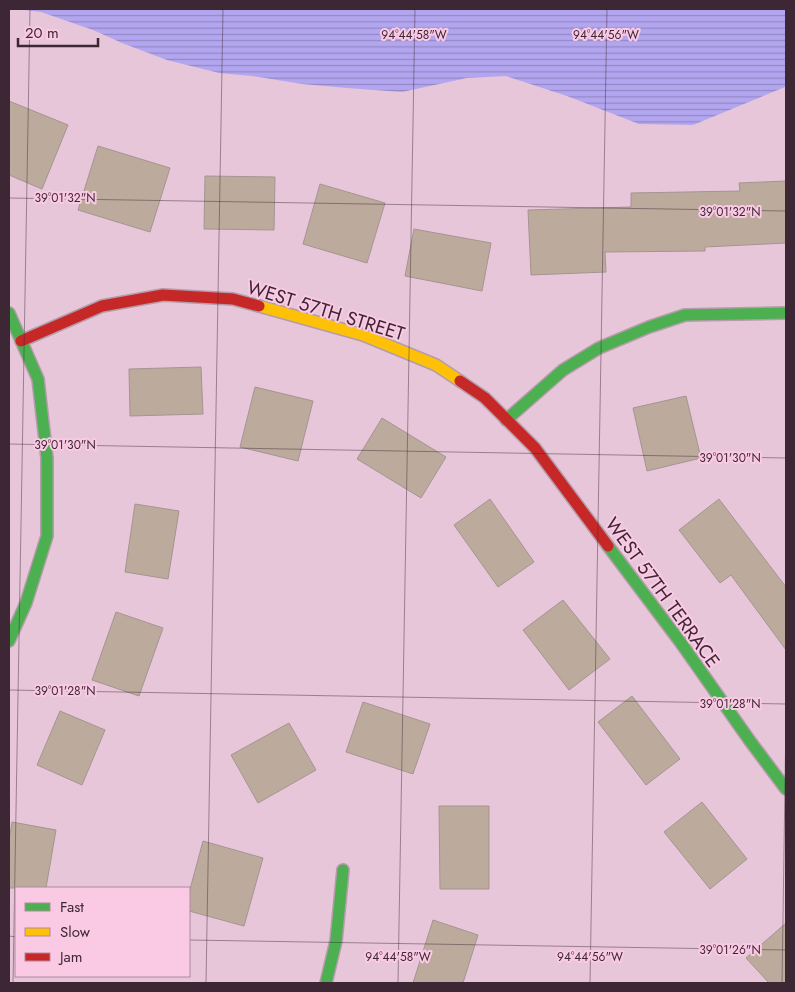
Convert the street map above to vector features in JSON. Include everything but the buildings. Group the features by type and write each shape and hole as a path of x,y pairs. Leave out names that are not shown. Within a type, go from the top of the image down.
{"street":[{"name":"WEST 57TH STREET","path":"21,342 102,306 162,295 233,299 363,336 436,365 485,398 506,420"},
{"path":"9,313 38,379 47,458 47,536 26,604 9,642"},
{"path":"506,420 563,370 599,348 649,327 685,315 786,313"},
{"name":"WEST 57TH TERRACE","path":"506,420 535,448 681,643 786,789"},
{"path":"326,983 330,973 339,925 343,870"}],"shaded area":[{"path":"15,9 786,9 786,85 693,125 639,124 567,96 506,76 467,78 402,92 302,84 219,73 167,60 93,30 41,12"}],"traffic: fast":[{"path":"9,313 38,379 47,458 47,536 26,603 9,641"},
{"path":"506,420 563,370 599,348 649,327 685,315 786,313"},
{"path":"608,546 681,643 786,789"},
{"path":"326,983 336,941 343,870"}],"traffic: slow":[{"path":"259,306 363,335 436,365 460,381"}],"traffic: jam":[{"path":"21,341 102,306 163,295 233,299 259,306"},
{"path":"460,381 485,398 535,448 608,546"}]}
